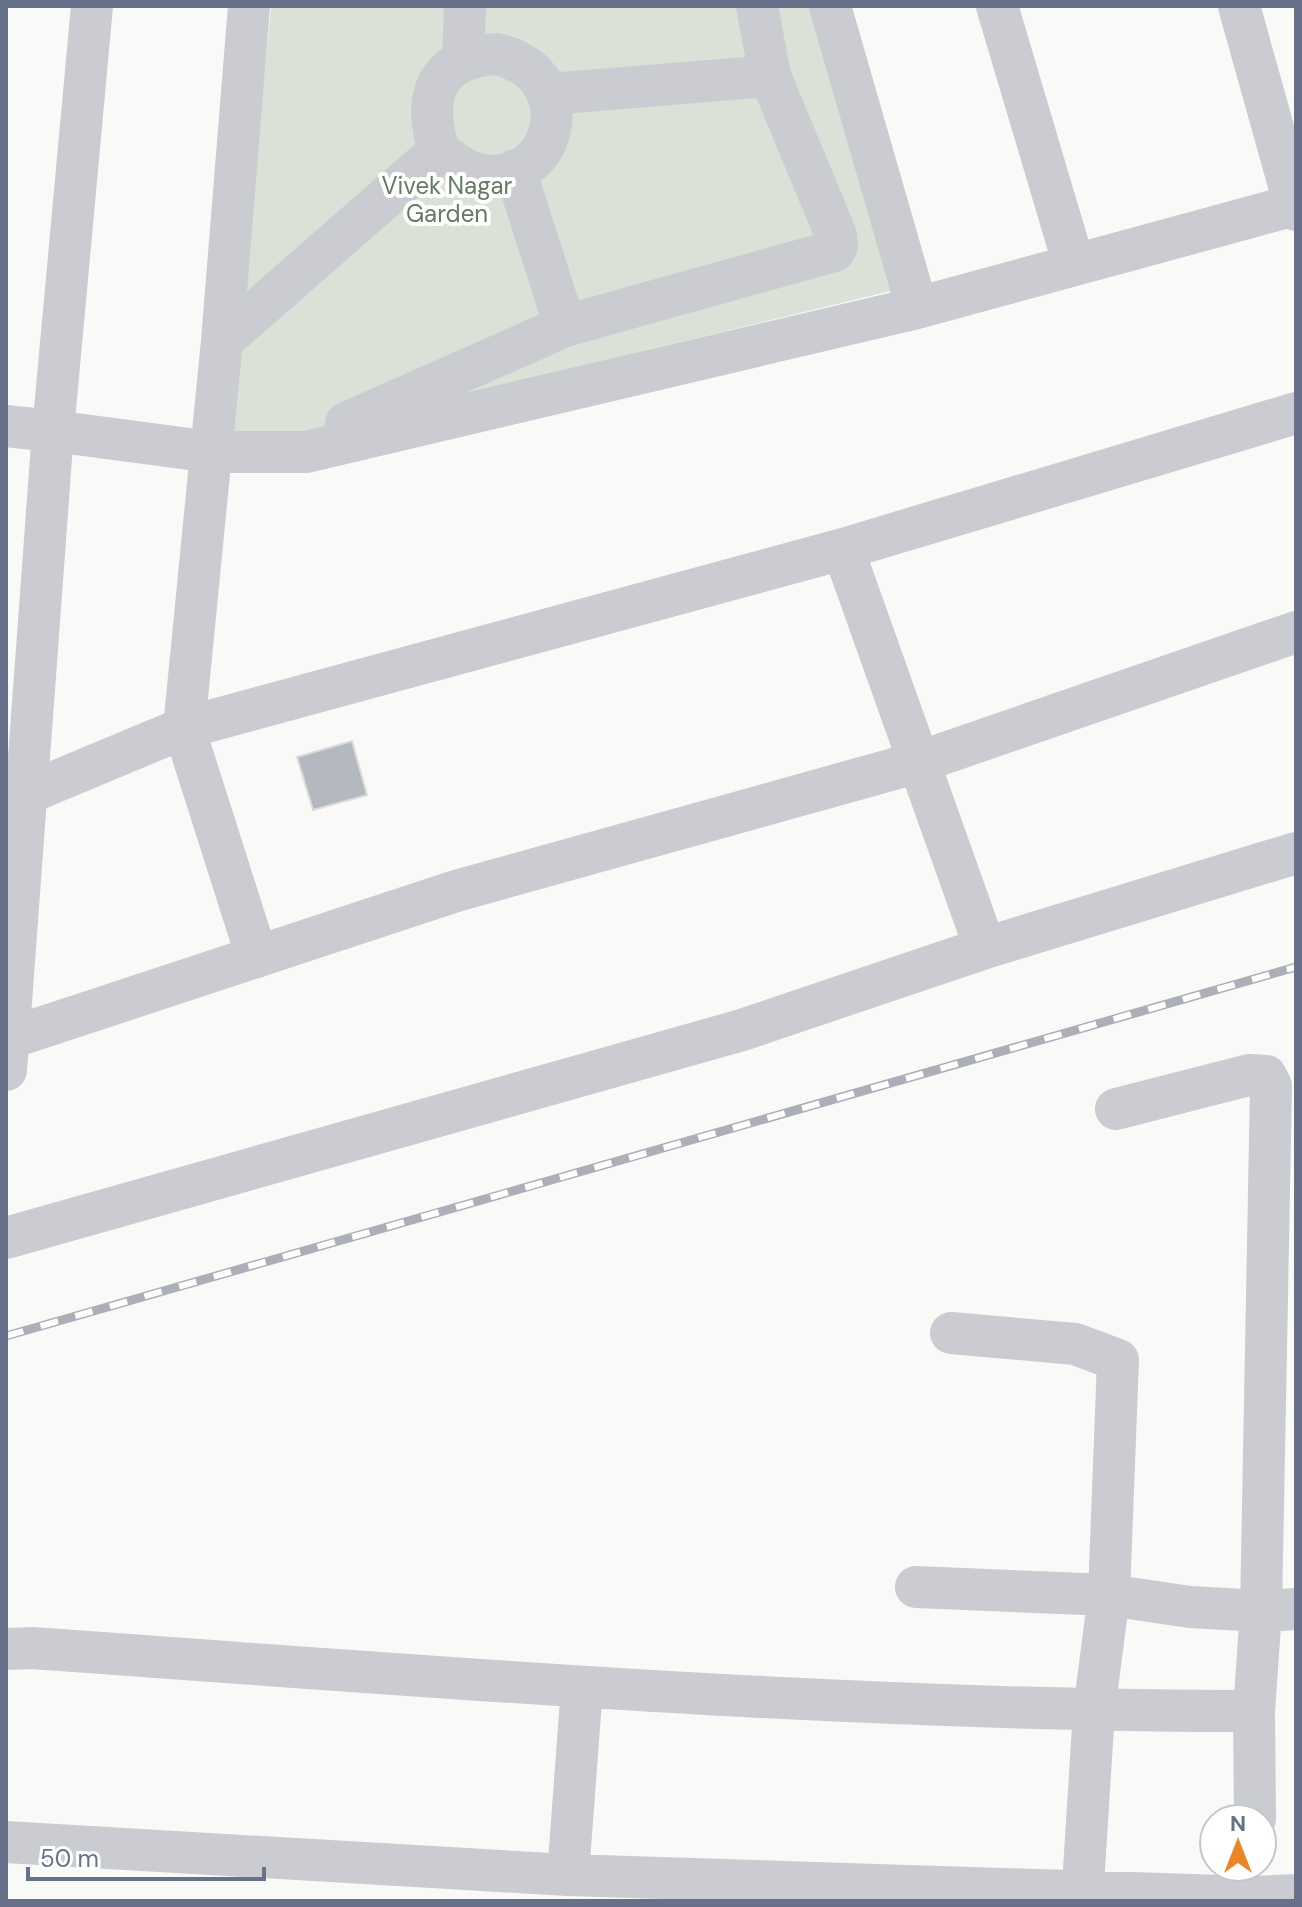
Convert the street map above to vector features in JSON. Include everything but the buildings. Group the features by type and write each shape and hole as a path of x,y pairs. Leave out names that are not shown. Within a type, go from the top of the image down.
{"street":[{"path":"92,6 53,431 8,1054 257,957 456,891 919,762 1296,632"},
{"path":"249,6 222,341 184,728 257,957"},
{"path":"463,60 465,6"},
{"path":"279,452 565,326 834,251 836,235 770,76 757,6"},
{"path":"830,6 917,308"},
{"path":"997,6 1074,265"},
{"path":"6,426 212,452 306,452 917,308 1295,208 1239,6"},
{"path":"497,54 514,58 529,66 541,79 553,112 551,130 543,147 531,161 515,170 481,175 465,169 439,151 430,117 432,99 438,84 449,70 463,60 497,54"},
{"path":"549,94 770,76"},
{"path":"222,341 439,151"},
{"path":"515,170 565,326"},
{"path":"28,793 184,728 843,549 1296,413"},
{"path":"843,549 985,948"},
{"path":"6,1238 742,1030 985,948 1296,853"},
{"path":"1116,1109 1249,1075 1266,1076 1271,1086 1278,1610 1254,1711 1255,1803"},
{"path":"951,1333 1075,1344 1118,1360 1109,1595 1094,1711 1082,1896"},
{"path":"916,1587 1109,1595 1190,1607 1278,1610"},
{"path":"6,1649 47,1649 582,1687 1094,1711 1254,1711"},
{"path":"568,1875 582,1687"},
{"path":"6,1842 568,1875 1082,1896 1265,1890"}],"green space":[{"name":"Vivek Nagar Garden","path":"271,6 815,6 899,289 286,438 229,437"}],"railway":[{"path":"6,1336 1296,967"}]}
